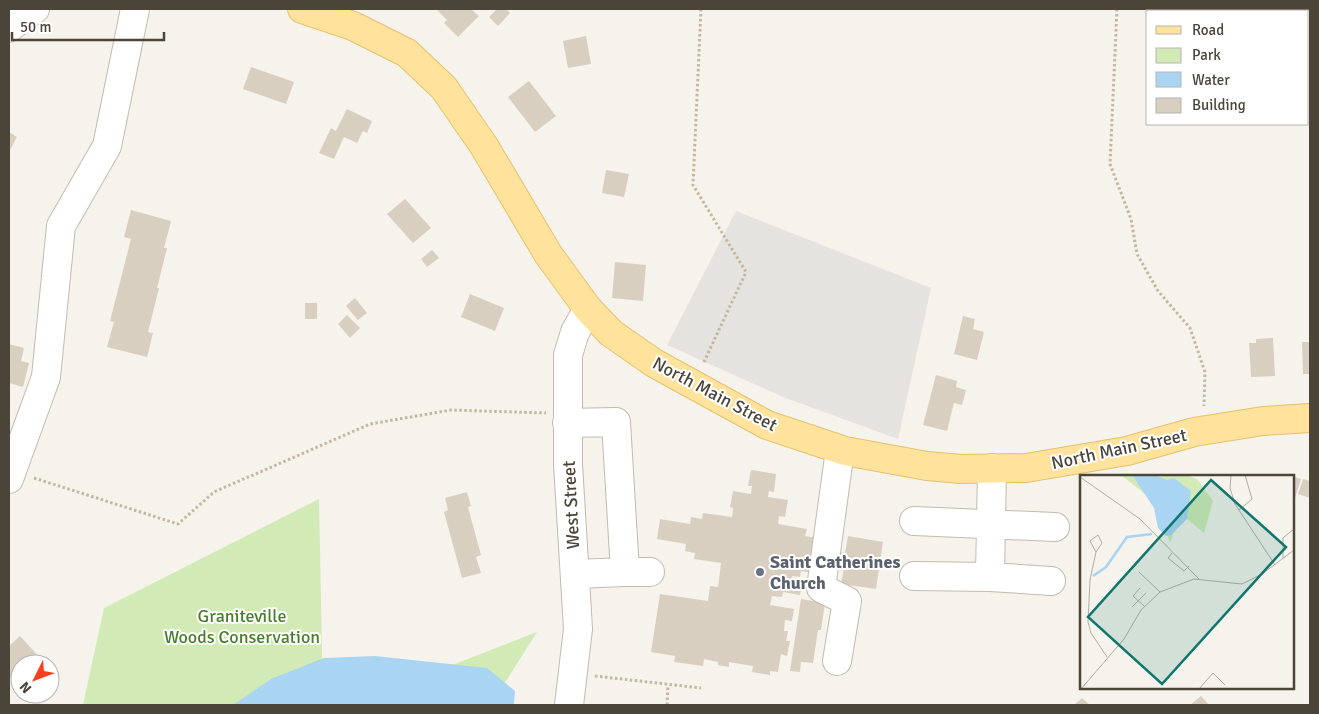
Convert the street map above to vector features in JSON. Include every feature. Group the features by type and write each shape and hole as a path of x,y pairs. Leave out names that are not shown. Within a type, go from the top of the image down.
{"main road":[{"name":"North Main Street","path":"302,9 353,26 407,54 444,88 484,146 548,254 588,309 612,333 654,363 692,386 767,425 840,450 928,466 1026,468 1126,451 1205,431 1263,421 1310,418"}],"street":[{"path":"9,28 35,9"},
{"path":"11,475 19,420 46,377 61,226 107,146 136,9"},
{"name":"West Street","path":"569,705 578,629 566,418 568,355 575,332 588,309"},
{"path":"566,418 616,422 638,572 575,574"},
{"path":"837,661 847,601 820,588 840,450"},
{"path":"990,578 992,468"},
{"path":"914,522 1054,527"},
{"path":"914,576 1051,580"}],"path":[{"path":"692,386 746,272 693,185 701,9"},
{"path":"1117,9 1110,164 1131,219 1137,254 1158,291 1190,328 1205,372 1205,431"},
{"path":"11,475 178,524 214,492 370,424 451,410 566,418"},
{"path":"574,670 602,678 701,688"},
{"path":"667,705 668,685"}],"green space":[{"name":"Graniteville Woods Conservation","path":"319,499 323,705 83,705 104,608"},
{"path":"537,632 491,705 349,705"}],"shaded area":[{"path":"736,211 931,288 898,439 783,397 667,345"}],"water":[{"path":"375,656 487,668 515,691 514,705 233,705 271,679 324,658"}],"building":[{"path":"436,9 471,9 479,16 458,37 444,23 447,20"},
{"path":"497,9 506,9 510,13 498,26 489,17"},
{"path":"586,36 591,64 568,68 563,41"},
{"path":"251,67 294,82 286,104 243,89"},
{"path":"529,81 556,116 535,132 508,97"},
{"path":"347,109 372,121 367,133 363,131 357,143 344,137 334,159 319,153 331,128 336,131"},
{"path":"9,132 17,137 9,152"},
{"path":"606,170 629,174 624,197 602,193"},
{"path":"405,199 431,228 413,243 387,214"},
{"path":"131,210 171,221 164,248 167,248 157,288 159,288 148,332 153,333 147,357 107,347 114,322 110,321 131,239 124,237"},
{"path":"432,250 439,258 427,267 421,259"},
{"path":"615,262 646,265 643,301 612,298"},
{"path":"470,294 504,308 495,331 461,317"},
{"path":"355,298 367,313 358,320 346,306"},
{"path":"305,303 317,303 317,319 305,319"},
{"path":"347,315 360,328 350,338 338,324"},
{"path":"963,316 975,319 973,329 984,332 977,360 954,354"},
{"path":"1273,338 1275,376 1251,377 1249,343 1256,343 1256,339"},
{"path":"1302,342 1310,342 1310,374 1303,374"},
{"path":"9,344 24,348 21,361 29,363 23,387 9,383"},
{"path":"936,375 957,381 956,387 966,390 962,405 954,403 947,431 923,425"},
{"name":"Saint Catherines Church","path":"751,470 776,474 774,492 769,491 768,497 788,500 785,517 779,516 778,524 807,529 805,536 817,538 815,549 845,553 848,536 883,542 876,589 841,584 844,568 815,563 813,573 801,571 800,577 792,576 791,583 802,585 800,595 783,592 782,597 772,596 770,605 794,609 792,621 785,620 784,631 788,631 786,641 790,641 787,656 781,654 778,672 770,671 770,675 752,672 753,666 729,662 729,667 704,659 703,666 674,662 675,656 651,652 660,594 708,601 710,586 718,587 721,563 694,559 695,553 685,551 686,544 657,539 660,519 690,524 691,517 702,519 703,513 732,517 733,508 730,507 733,491 751,494 752,486 748,486"},
{"path":"1294,476 1301,479 1294,498"},
{"path":"1303,479 1310,481 1310,498 1298,494"},
{"path":"467,492 471,506 468,507 481,555 476,557 481,573 462,578 444,512 448,510 445,498"},
{"path":"801,599 825,603 821,630 818,630 813,663 801,662 800,672 790,671"},
{"path":"20,636 37,654 10,654 10,677 9,676 9,646"},
{"path":"1201,696 1209,705 1190,705"},
{"path":"1082,698 1090,705 1074,705"}],"place":[{"name":"Saint Catherines Church","path":"760,572"}]}
